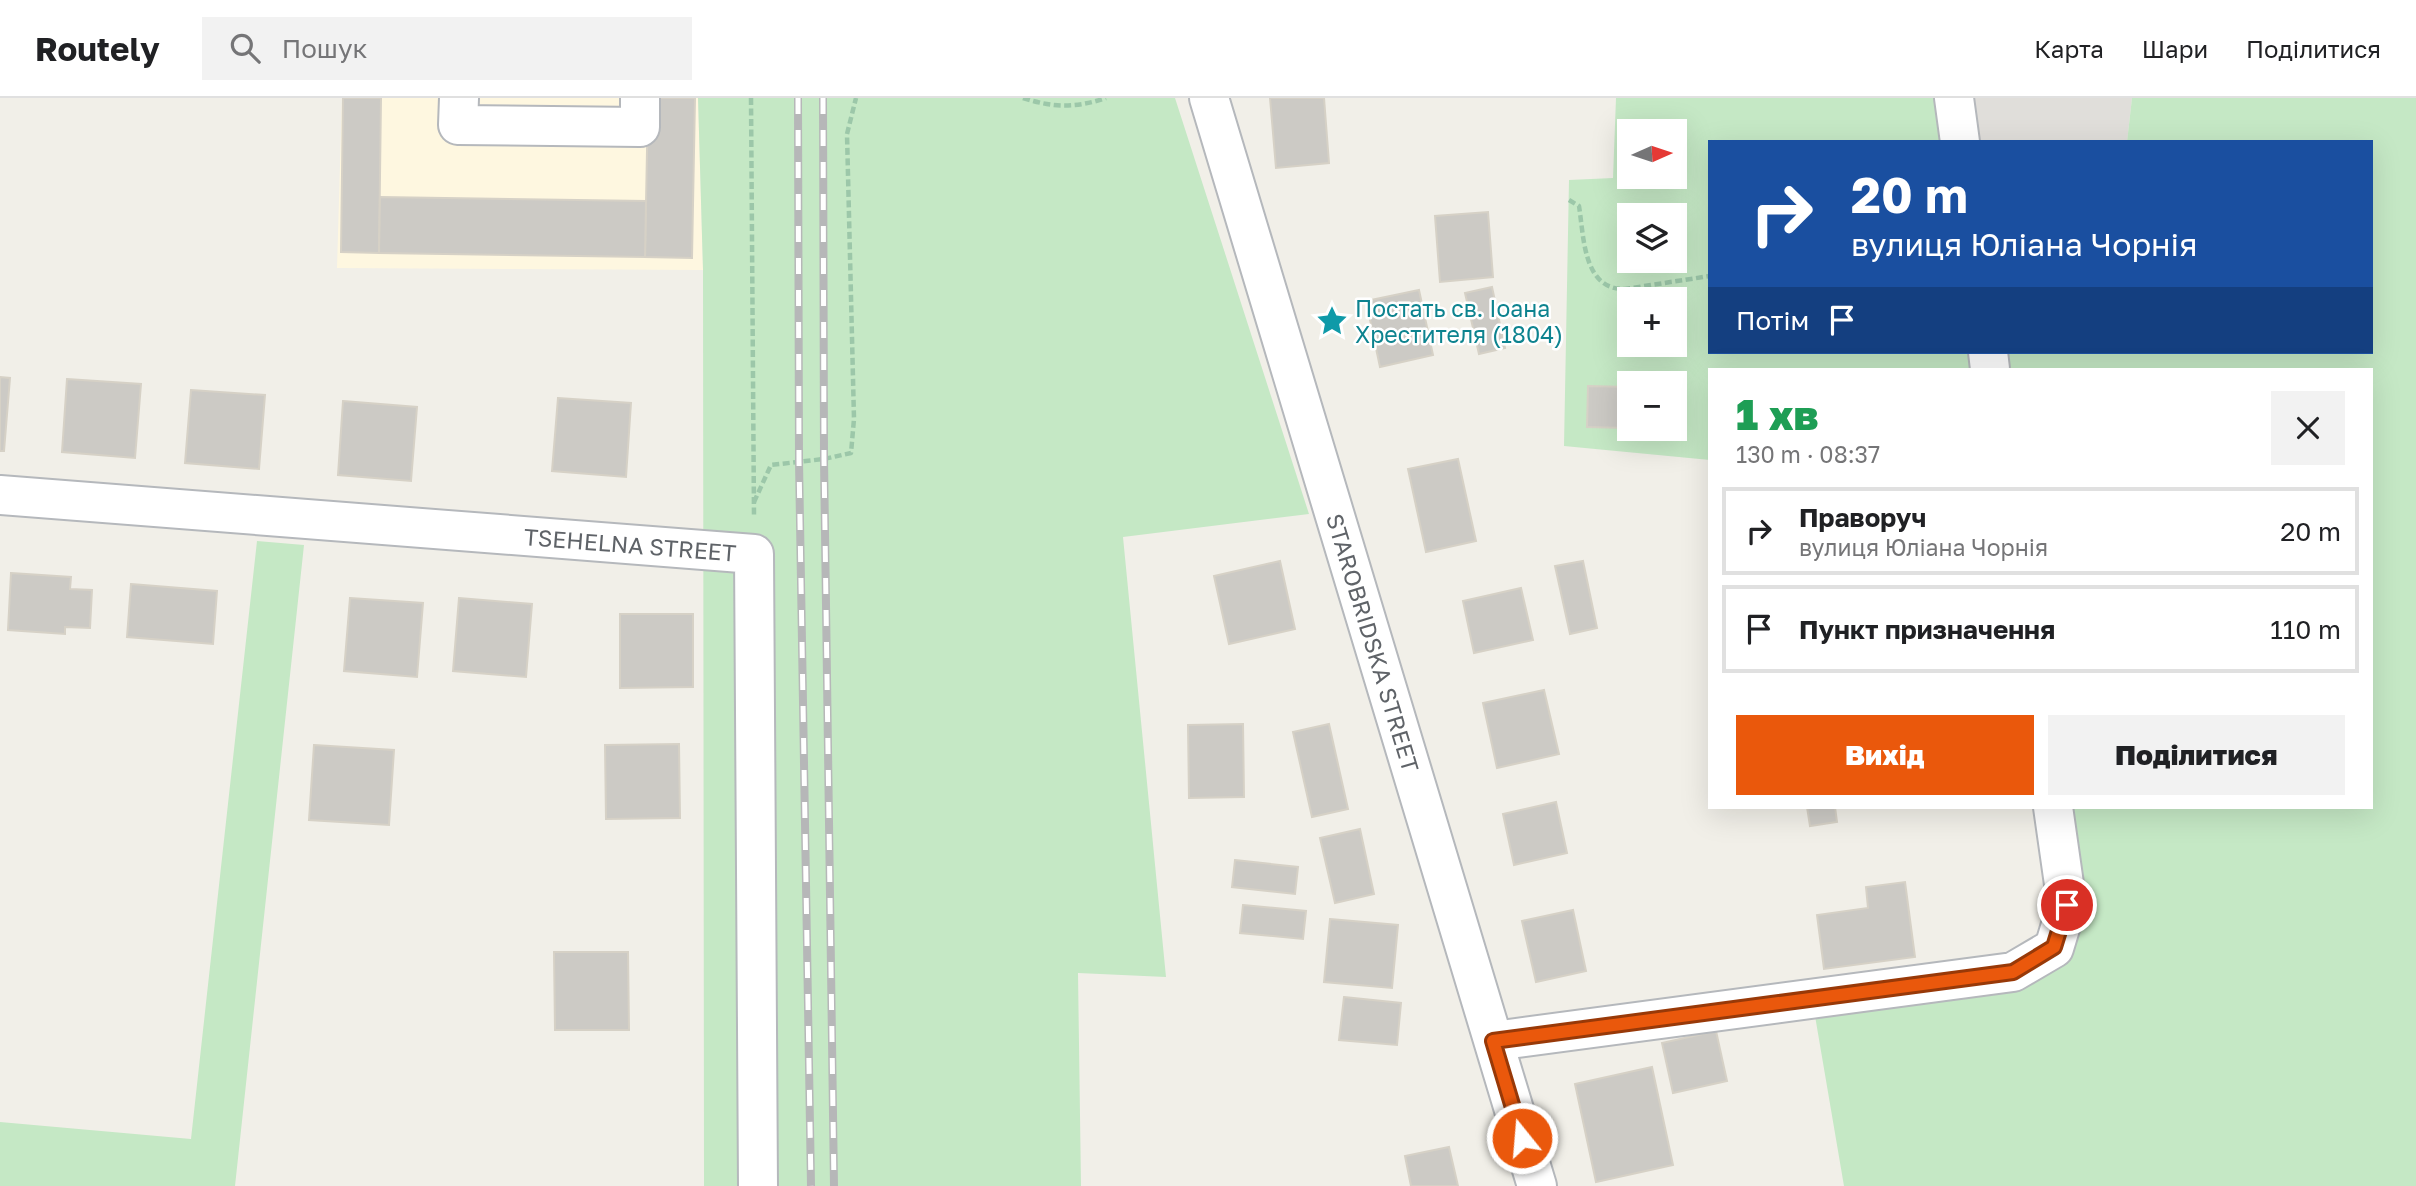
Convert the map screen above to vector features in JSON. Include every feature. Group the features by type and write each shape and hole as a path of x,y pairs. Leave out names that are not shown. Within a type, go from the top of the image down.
{"street":[{"path":"459,98 458,125 640,127 640,98"},
{"name":"STAROBRIDSKA STREET","path":"1209,98 1537,1186"},
{"path":"1954,98 1960,140"},
{"name":"TSEHELNA STREET","path":"0,495 754,554 758,1186"},
{"path":"1493,1041 2013,972 2054,947 2067,905 2053,809"}],"path":[{"path":"751,98 754,554"},
{"path":"754,502 771,465 851,453 854,419 847,134 856,98"},
{"path":"1023,98 1046,105 1083,106 1106,98"},
{"path":"1569,200 1579,206 1591,271 1605,286 1625,289 1708,276"}],"shaded area":[{"path":"342,98 698,98 703,270 337,268"},
{"path":"1956,98 2132,98 2127,140 1962,140"}],"green space":[{"path":"698,98 1175,98 1309,514 1123,537 1166,977 1078,973 1081,1186 704,1186 703,270"},
{"path":"1616,98 1952,98 1958,140 1708,140 1708,354 1985,354 1987,368 1708,368 1708,460 1564,446 1569,180 1613,178"},
{"path":"2132,98 2416,98 2416,1186 1844,1186 1814,1010 2054,948 2053,809 2373,809 2373,368 1993,368 1991,354 2373,354 2373,140 2127,140"},
{"path":"257,541 304,545 235,1186 0,1186 0,1122 191,1139"}],"building":[{"path":"343,98 381,98 379,253 341,252"},
{"path":"648,98 695,98 692,258 645,257"},
{"path":"1270,98 1324,98 1329,163 1276,168"},
{"path":"380,197 646,201 645,257 379,253"},
{"path":"1488,212 1493,277 1440,282 1435,216"},
{"path":"1492,287 1505,348 1479,354 1465,293"},
{"path":"1419,290 1433,355 1380,367 1366,301"},
{"path":"0,377 10,378 4,451 0,451"},
{"path":"67,379 141,384 135,458 62,452"},
{"path":"1588,386 1617,387 1617,428 1587,427"},
{"path":"191,390 265,395 259,469 185,463"},
{"path":"558,398 631,403 626,477 552,471"},
{"path":"343,401 417,407 411,481 338,475"},
{"path":"1458,459 1476,541 1426,552 1408,469"},
{"path":"1280,561 1295,629 1229,644 1214,576"},
{"path":"1583,561 1597,628 1570,634 1555,566"},
{"path":"11,573 71,577 70,589 92,590 90,628 65,627 65,634 8,630"},
{"path":"131,584 217,591 213,644 127,637"},
{"path":"1521,588 1533,640 1474,653 1463,601"},
{"path":"350,598 423,603 417,677 344,671"},
{"path":"459,598 532,604 526,677 453,671"},
{"path":"620,614 693,614 693,687 620,688"},
{"path":"1544,690 1559,754 1497,768 1483,703"},
{"path":"1243,724 1244,797 1189,798 1188,725"},
{"path":"1329,724 1348,809 1312,817 1293,732"},
{"path":"679,744 680,818 606,819 605,745"},
{"path":"314,745 394,750 389,825 309,820"},
{"path":"1556,802 1567,853 1514,865 1503,814"},
{"path":"1807,809 1835,809 1837,822 1810,826"},
{"path":"1360,829 1374,894 1335,903 1320,838"},
{"path":"1235,860 1298,867 1295,894 1232,887"},
{"path":"1905,882 1915,957 1824,969 1817,915 1868,908 1866,887"},
{"path":"1243,905 1306,911 1303,939 1240,933"},
{"path":"1573,910 1586,971 1536,982 1522,921"},
{"path":"1330,919 1398,925 1392,988 1324,982"},
{"path":"554,952 628,952 629,1030 555,1030"},
{"path":"1344,997 1401,1003 1397,1045 1339,1040"},
{"path":"1716,1031 1727,1081 1673,1093 1662,1043"},
{"path":"1652,1067 1673,1165 1596,1182 1575,1084"},
{"path":"1449,1147 1458,1186 1411,1186 1405,1156"}],"railway":[{"path":"798,98 799,461 811,1186"},
{"path":"823,98 824,459 834,1186"}],"place":[{"name":"Постать св. Іоана Хрестителя (1804)","path":"1332,321"}],"route":[{"path":"1522,1138 1493,1041 2013,972 2054,947 2067,905"}]}
